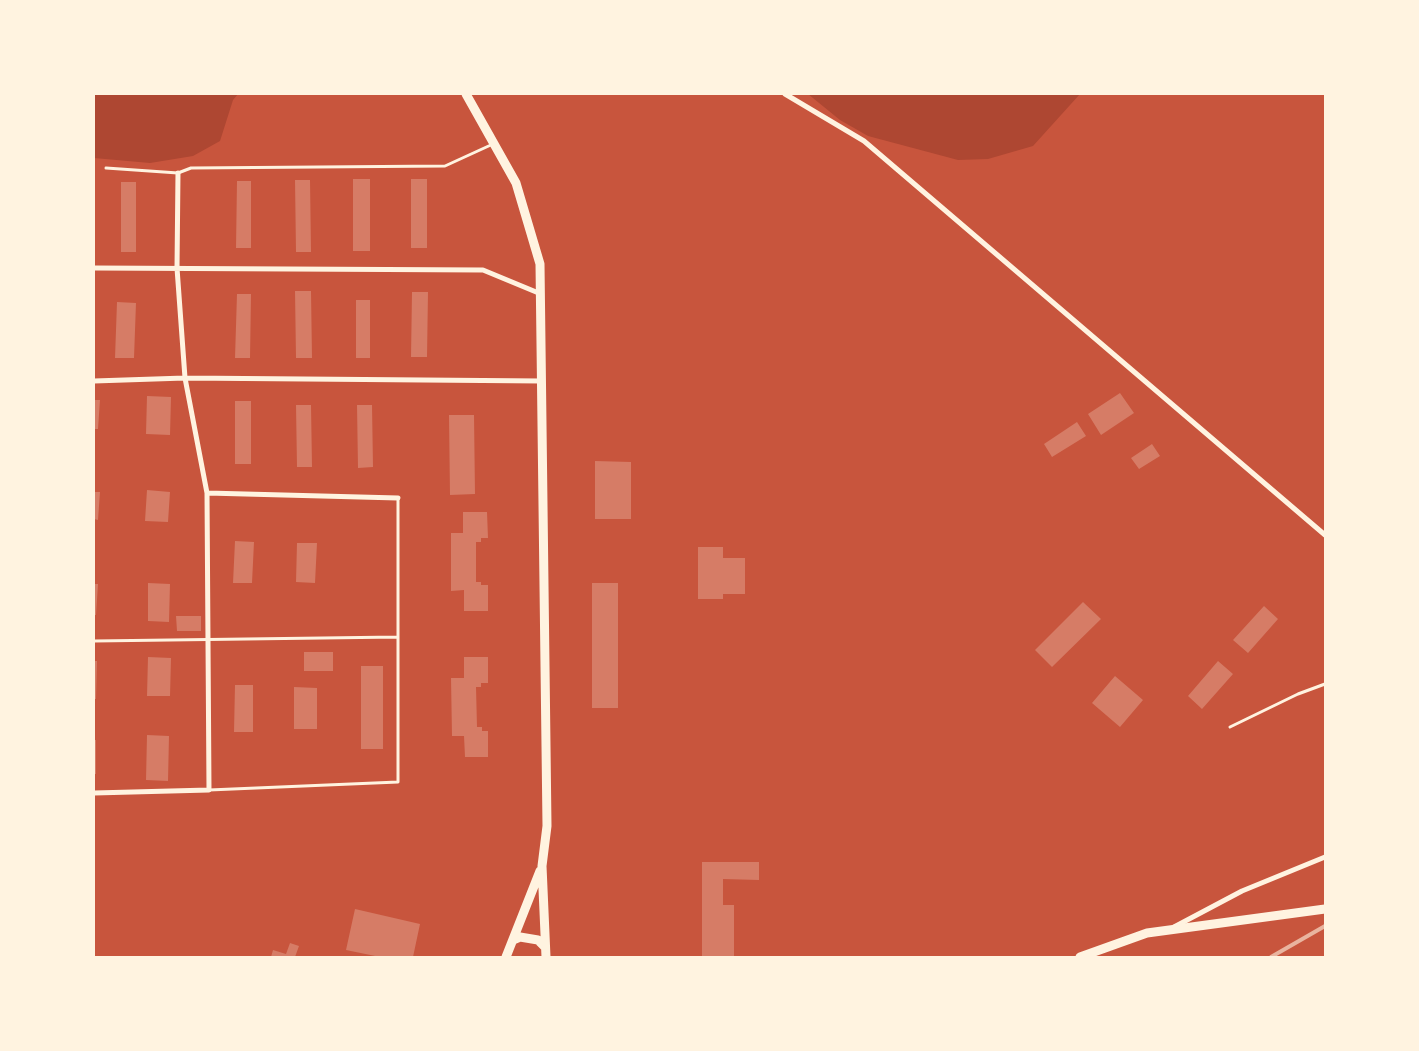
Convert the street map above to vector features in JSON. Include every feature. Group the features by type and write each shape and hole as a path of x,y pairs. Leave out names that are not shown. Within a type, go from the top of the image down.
{"main road":[{"path":"466,94 516,183 540,264 547,826 542,866 546,957"},
{"path":"506,957 542,866"},
{"path":"1080,957 1146,933 1325,910"},
{"path":"513,940 520,937 538,940 545,947"}],"street":[{"path":"785,94 864,141 1325,535"},
{"path":"94,793 209,790 210,638 207,493 185,378 178,268 178,173"},
{"path":"94,268 483,270 541,294"},
{"path":"94,381 185,378 542,381"},
{"path":"207,493 398,498"},
{"path":"1168,930 1242,891 1325,857"}],"lane":[{"path":"106,168 178,173 191,168 445,166 494,144"},
{"path":"209,790 398,782 398,498"},
{"path":"94,641 398,636"},
{"path":"1230,728 1298,694 1325,684"}],"shaded area":[{"path":"94,94 238,94 233,100 220,141 193,156 150,163 94,158"},
{"path":"808,94 1080,94 1033,146 988,159 958,160 868,136 840,120"}],"building":[{"path":"353,179 370,179 370,251 353,251"},
{"path":"411,179 427,179 427,248 411,248"},
{"path":"295,180 310,180 311,252 296,252"},
{"path":"237,181 251,181 251,248 236,248"},
{"path":"121,182 136,182 136,252 121,252"},
{"path":"295,291 311,291 312,358 296,358"},
{"path":"412,292 428,292 427,357 411,357"},
{"path":"237,294 251,294 250,358 235,358"},
{"path":"356,300 370,300 370,358 356,358"},
{"path":"117,302 136,303 134,358 115,358"},
{"path":"1120,393 1134,413 1101,435 1088,414"},
{"path":"147,396 171,397 170,435 146,434"},
{"path":"94,400 100,400 98,429 94,429"},
{"path":"235,401 251,401 251,464 235,464"},
{"path":"296,405 311,405 312,467 297,467"},
{"path":"357,405 372,405 373,467 358,468"},
{"path":"449,415 474,415 475,494 450,495"},
{"path":"1077,422 1086,436 1052,457 1044,444"},
{"path":"1152,444 1160,456 1139,469 1131,458"},
{"path":"595,461 631,462 631,519 595,519"},
{"path":"147,490 170,492 168,522 145,521"},
{"path":"94,492 100,492 98,520 94,519"},
{"path":"463,512 487,512 488,538 481,538 481,542 476,542 476,582 481,582 481,585 488,585 488,611 464,611 464,590 451,591 451,533 463,533"},
{"path":"235,541 254,542 252,583 233,583"},
{"path":"297,543 317,543 315,583 296,582"},
{"path":"698,547 723,547 723,558 745,558 745,594 723,594 723,599 698,599"},
{"path":"148,583 170,584 169,622 148,621"},
{"path":"592,583 618,583 618,708 592,708"},
{"path":"94,584 98,584 96,615 94,615"},
{"path":"1083,602 1101,619 1052,667 1035,650"},
{"path":"1264,606 1278,619 1248,653 1233,640"},
{"path":"176,616 201,616 201,631 177,631"},
{"path":"304,652 333,652 333,671 304,671"},
{"path":"148,657 171,658 170,696 147,696"},
{"path":"464,657 488,657 488,683 481,683 481,687 476,687 477,727 482,727 482,731 488,731 488,757 465,757 464,736 452,736 451,678 464,678"},
{"path":"94,661 97,661 96,699 94,699"},
{"path":"1218,661 1233,674 1202,709 1188,696"},
{"path":"361,666 383,666 383,749 361,749"},
{"path":"1115,676 1143,700 1120,727 1092,703"},
{"path":"235,685 253,685 253,732 234,732"},
{"path":"294,687 317,688 317,729 294,729"},
{"path":"147,735 169,736 168,781 146,780"},
{"path":"94,740 96,740 96,774 94,774"},
{"path":"702,862 759,862 759,880 723,879 723,905 734,905 734,957 702,957"},
{"path":"355,909 420,924 413,957 380,957 346,950"},
{"path":"290,943 299,946 295,957 271,957 273,950 286,954"}],"railway":[{"path":"1271,957 1325,926"}]}
